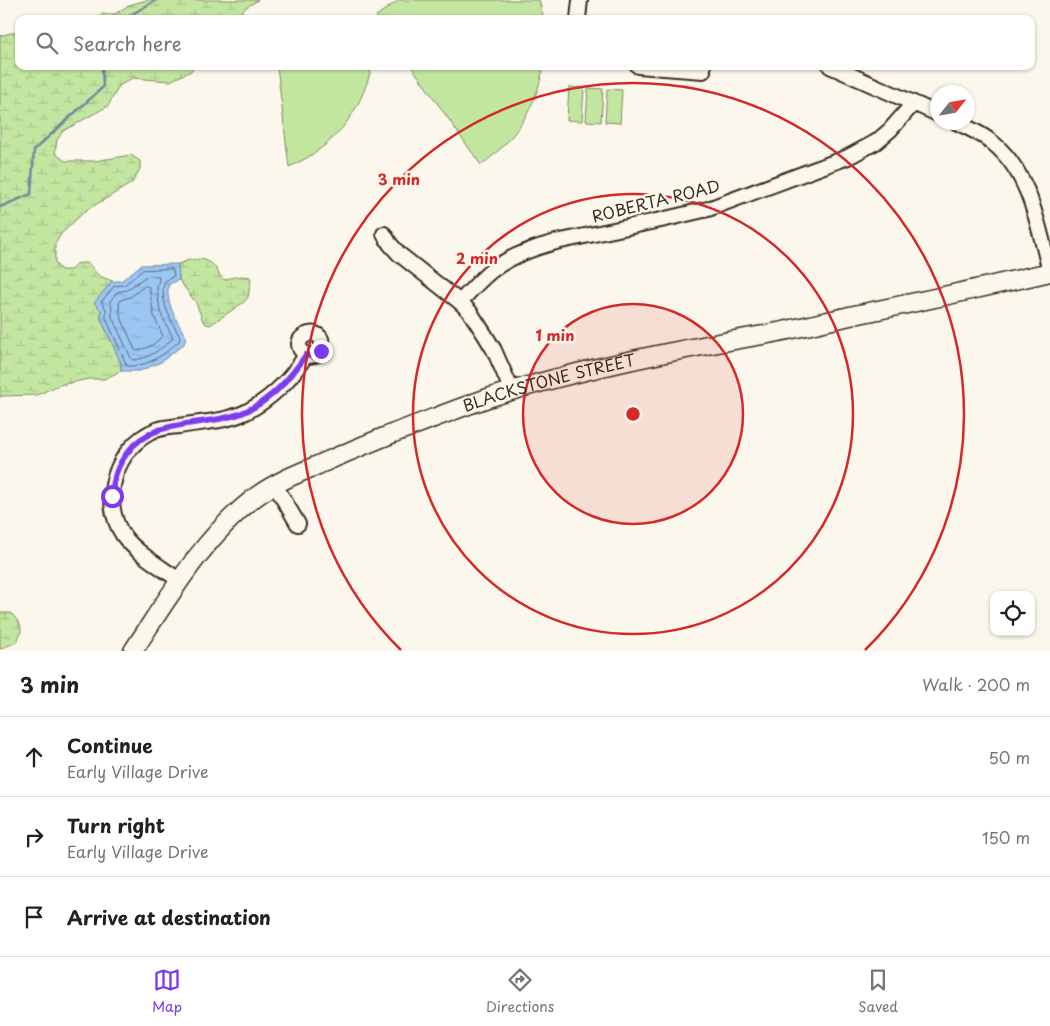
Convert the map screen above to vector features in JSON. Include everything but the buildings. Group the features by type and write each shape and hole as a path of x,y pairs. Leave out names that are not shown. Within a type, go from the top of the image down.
{"main road":[{"name":"BLACKSTONE STREET","path":"133,651 179,580 221,528 240,510 274,485 355,448 462,407 512,391 629,361 961,293 1050,271"}],"street":[{"path":"578,15 580,0"},
{"path":"690,70 703,70"},
{"path":"839,70 930,111"},
{"name":"ROBERTA ROAD","path":"460,302 481,280 498,266 517,255 537,247 677,217 708,208 848,157 876,142 890,130 913,104"},
{"path":"972,130 994,144 1016,170 1028,192 1050,271"},
{"path":"384,234 399,254 470,312 485,335 512,391"},
{"path":"179,580 136,549 126,539 118,526 114,516 112,496 114,479 119,464 130,448 143,437 164,428 229,418 257,405 288,380 306,355"},
{"path":"274,485 298,524"}],"green space":[{"path":"147,0 258,0 245,8 240,15 102,15 115,14 129,5"},
{"path":"399,0 539,0 543,15 377,15"},
{"path":"15,33 15,70 192,70 170,81 132,78 119,86 108,106 63,131 57,140 55,153 65,161 95,161 131,155 140,161 140,169 132,183 85,211 61,234 55,244 55,263 61,270 71,270 76,264 86,263 100,276 112,281 95,303 101,310 101,319 121,363 121,371 104,379 89,379 59,385 37,395 0,397 0,36"},
{"path":"277,70 371,70 360,99 343,127 319,150 289,167"},
{"path":"414,70 542,70 535,96 522,122 504,145 481,165"},
{"path":"569,87 584,88 582,121 567,120"},
{"path":"588,88 603,89 601,122 586,121"},
{"path":"607,89 622,90 620,123 605,122"},
{"path":"201,259 213,265 224,280 243,276 250,277 251,280 248,297 244,302 210,325 203,321 196,303 179,280 178,264 189,260"},
{"path":"0,613 11,613 21,626 21,633 17,642 0,649"}],"water":[{"path":"178,264 179,280 169,284 168,297 173,312 186,337 184,344 161,362 140,371 121,371 121,363 101,319 101,310 94,303 112,281 121,281 141,265"}],"waterway":[{"path":"131,15 156,0"},
{"path":"0,207 31,194 34,150 103,87 102,70"}],"route":[{"path":"112,496 114,479 119,464 130,448 143,437 164,428 229,418 244,412 270,396 288,380 306,355 313,356 321,351"}]}
